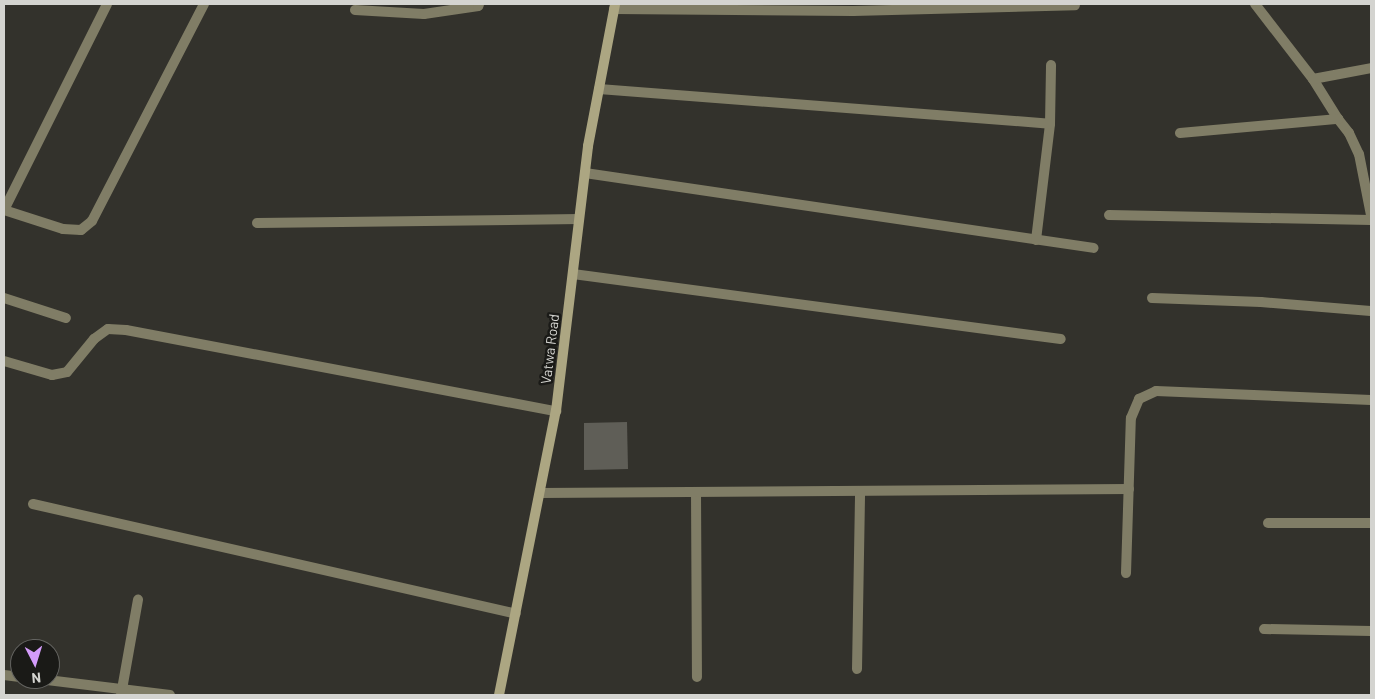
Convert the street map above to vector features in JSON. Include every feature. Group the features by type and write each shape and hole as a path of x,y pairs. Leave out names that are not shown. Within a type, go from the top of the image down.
{"main road":[{"name":"Vatwa Road","path":"499,695 556,411 585,173 614,7"}],"street":[{"path":"107,4 4,210 63,230 81,230 92,221 204,4"},
{"path":"355,10 424,14 478,6 479,4"},
{"path":"1255,4 1313,79 1338,119 1350,133 1359,154 1371,214"},
{"path":"614,7 1075,6"},
{"path":"1036,240 1050,124 1051,65"},
{"path":"1313,79 1371,68"},
{"path":"599,89 1050,124"},
{"path":"1180,133 1338,119"},
{"path":"585,173 1094,248"},
{"path":"1109,215 1371,220"},
{"path":"257,223 579,219"},
{"path":"573,274 1061,340"},
{"path":"4,298 66,318"},
{"path":"1152,298 1261,302 1371,311"},
{"path":"4,361 52,375 67,372 94,339 108,329 126,330 556,411"},
{"path":"1126,572 1131,418 1138,398 1156,391 1371,400"},
{"path":"540,493 1129,489"},
{"path":"857,669 860,491"},
{"path":"696,492 697,677"},
{"path":"33,504 516,614"},
{"path":"1268,523 1371,523"},
{"path":"121,692 138,600"},
{"path":"1264,629 1371,632"},
{"path":"60,682 121,692 170,695"}],"building":[{"path":"627,422 628,469 584,470 584,423"}]}
